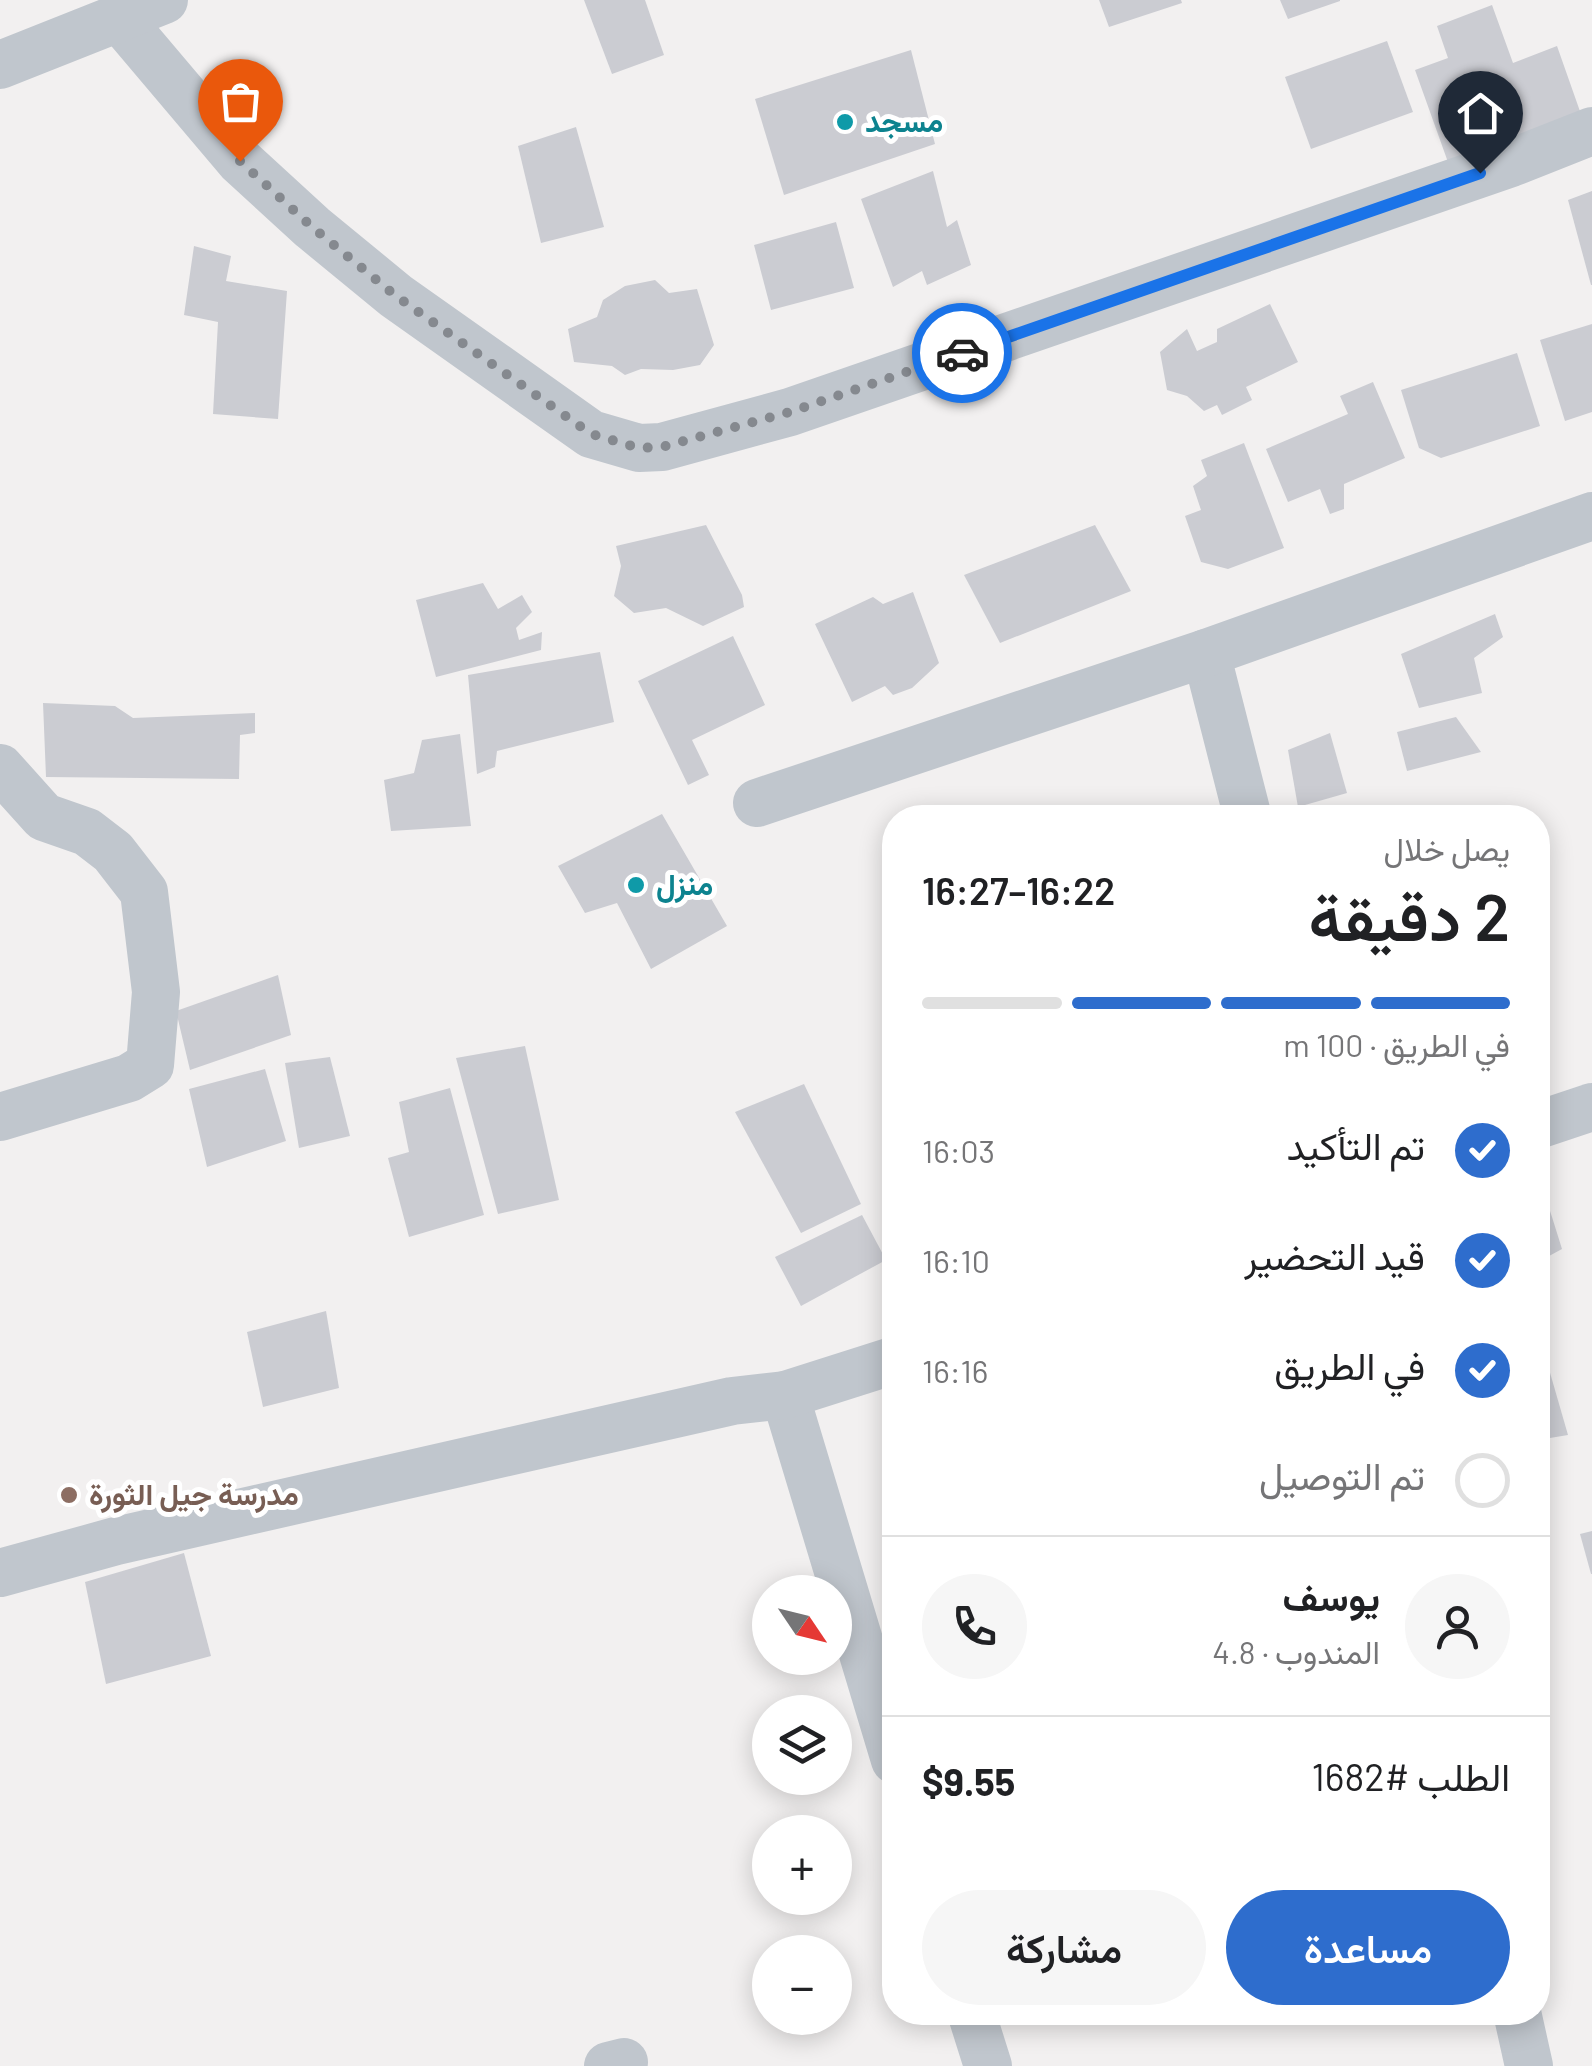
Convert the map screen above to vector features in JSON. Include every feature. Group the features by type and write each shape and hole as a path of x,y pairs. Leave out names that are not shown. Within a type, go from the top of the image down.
{"street":[{"path":"0,65 164,0"},
{"path":"119,18 240,161 396,296 591,434 639,448 662,447 790,412 1511,163 1592,131"},
{"path":"757,803 1206,653 1592,516"},
{"path":"1206,653 1245,805"},
{"path":"0,768 44,817 87,832 112,852 144,892 156,992 150,1065 129,1078 0,1117"},
{"path":"1550,1121 1592,1108"},
{"path":"0,1573 116,1541 712,1405 785,1395 882,1364"},
{"path":"785,1395 882,1717"},
{"path":"976,2025 988,2066"},
{"path":"1520,2025 1529,2066"}],"building":[{"path":"584,0 645,0 664,55 612,74"},
{"path":"1099,0 1181,0 1182,3 1109,27"},
{"path":"1280,0 1340,0 1340,1 1288,19"},
{"path":"1492,5 1513,63 1557,46 1582,117 1449,165 1415,70 1448,58 1437,26"},
{"path":"1387,41 1413,112 1311,149 1285,77"},
{"name":"مسجد","path":"911,50 935,144 784,195 755,99"},
{"path":"576,127 604,227 541,243 518,146"},
{"path":"933,171 947,227 957,220 971,265 927,285 922,271 893,287 861,199"},
{"path":"1592,191 1592,285 1591,285 1568,200"},
{"path":"836,222 854,288 771,310 754,245"},
{"path":"194,246 231,256 226,281 287,291 278,419 213,414 218,322 184,315"},
{"path":"655,280 669,293 697,289 714,345 700,365 673,370 641,369 625,375 612,366 574,362 568,329 597,317 603,300 625,286"},
{"path":"1270,304 1298,362 1246,387 1252,400 1222,415 1217,405 1204,411 1187,396 1167,390 1160,352 1187,329 1197,351 1217,342 1217,329"},
{"path":"1592,324 1592,412 1565,421 1540,340"},
{"path":"1517,353 1540,426 1441,458 1419,448 1401,390"},
{"path":"1373,382 1405,458 1344,484 1344,509 1330,514 1320,489 1288,502 1266,449 1348,414 1340,396"},
{"path":"1244,443 1284,548 1228,569 1201,562 1185,516 1201,510 1193,486 1207,476 1201,460"},
{"path":"706,525 742,595 744,607 703,626 666,608 634,613 614,596 621,566 616,546"},
{"path":"1095,525 1131,591 1000,643 964,575"},
{"path":"483,583 498,609 522,595 532,612 516,628 519,640 542,632 541,650 436,677 416,600"},
{"path":"913,592 939,663 912,688 893,695 885,686 852,702 815,624 873,597 883,604"},
{"path":"1495,614 1503,637 1474,658 1482,693 1419,708 1401,654"},
{"path":"733,636 765,705 692,740 709,775 688,785 638,681"},
{"path":"600,652 614,722 497,751 495,767 477,774 468,675"},
{"path":"43,703 115,706 133,718 255,713 255,733 240,735 239,779 46,777"},
{"path":"1456,717 1481,752 1407,771 1397,732"},
{"path":"1330,733 1347,793 1298,805 1288,750"},
{"path":"460,734 471,826 391,831 384,780 414,773 422,740"},
{"name":"منزل","path":"662,814 727,926 651,969 617,903 585,913 558,866"},
{"path":"278,975 291,1035 190,1070 176,1011"},
{"path":"525,1046 559,1200 498,1214 456,1058"},
{"path":"330,1057 350,1136 299,1148 285,1063"},
{"path":"265,1069 286,1141 207,1167 189,1089"},
{"path":"804,1084 861,1204 801,1233 735,1112"},
{"path":"450,1088 484,1215 409,1237 388,1158 409,1152 399,1102"},
{"path":"1550,1211 1562,1249 1550,1256"},
{"path":"862,1215 882,1252 882,1262 801,1306 775,1257"},
{"path":"326,1311 339,1388 263,1407 247,1332"},
{"path":"1550,1373 1568,1435 1550,1438"},
{"path":"1592,1531 1592,1574 1591,1574 1580,1534"},
{"path":"184,1553 211,1656 106,1684 85,1582"}],"way so far":[{"path":"240,161 396,296 591,434 639,448 662,447 790,412 962,353"}],"place":[{"name":"مسجد","path":"845,122"},
{"name":"منزل","path":"636,885"},
{"name":"مدرسة جيل الثورة","path":"69,1495"}],"route":[{"path":"962,353 1480,173"}]}
